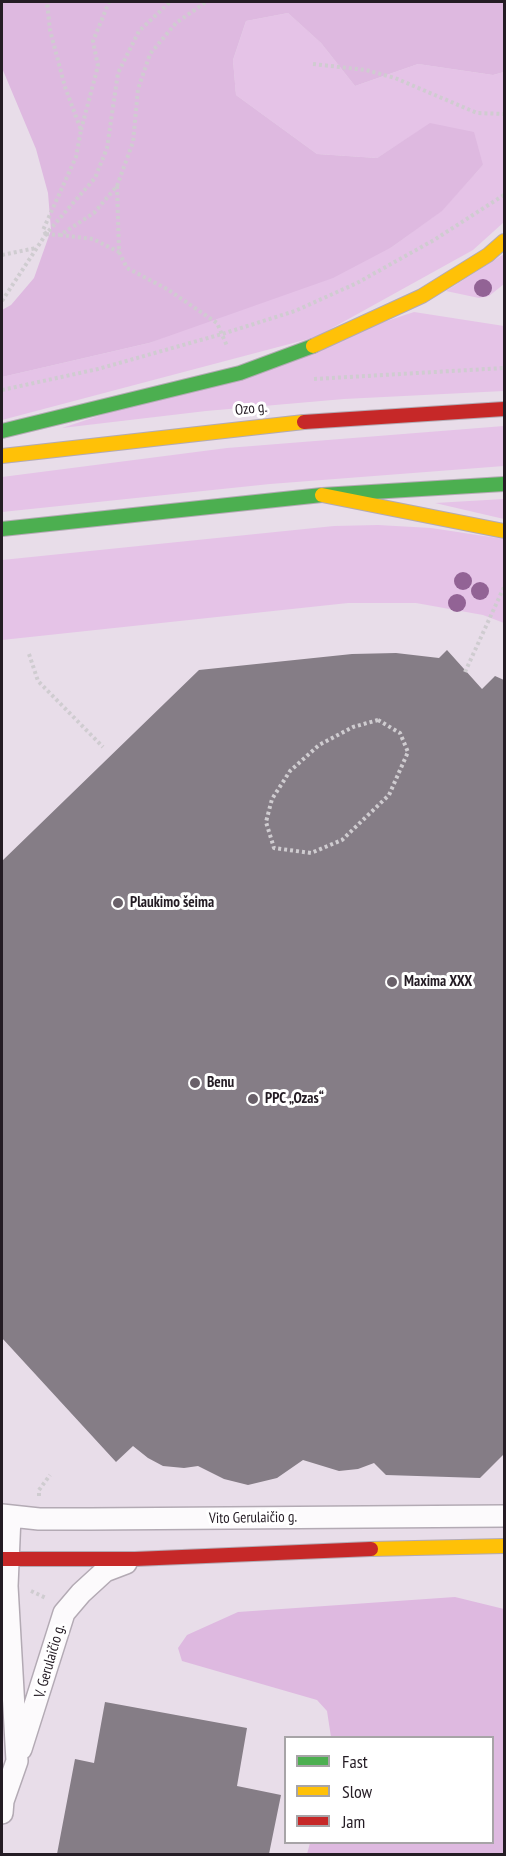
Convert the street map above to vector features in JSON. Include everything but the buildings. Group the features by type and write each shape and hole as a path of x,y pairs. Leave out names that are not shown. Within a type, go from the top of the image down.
{"main road":[{"path":"2,431 238,374 322,342 422,296 488,255 504,241"},
{"name":"Ozo g.","path":"2,456 268,424 504,409"},
{"path":"2,530 322,495 504,484"},
{"path":"322,495 504,531"},
{"path":"4,1559 135,1559 313,1550 504,1546"}],"street":[{"name":"Vito Gerulaičio g.","path":"6,1516 160,1520 504,1516"},
{"path":"6,1516 4,1559 17,1761"},
{"name":"V. Gerulaičio g.","path":"2,1803 43,1687 64,1612 105,1571 135,1559"}],"path":[{"path":"48,2 50,30 65,87 81,130"},
{"path":"45,234 43,230 76,157 98,66 93,41 109,2"},
{"path":"2,301 45,234 95,178 107,148 118,73 139,31 170,2"},
{"path":"206,2 176,23 150,54 138,89 133,141 117,186 118,252 127,268 167,289 217,323 238,374"},
{"path":"313,64 366,70 395,78 477,113 504,114"},
{"path":"60,235 94,213 117,186"},
{"path":"2,390 98,369 222,334 295,310 357,283 434,240 504,195"},
{"path":"45,234 93,239 118,252"},
{"path":"2,255 36,248"},
{"path":"308,379 504,368"},
{"path":"465,672 504,587"},
{"path":"29,654 38,681 103,747"},
{"path":"378,720 400,733 408,752 400,776 389,795 367,819 342,840 311,853 274,848 266,822 272,800 290,771 319,745 353,727 378,720"},
{"path":"39,1490 50,1474"},
{"path":"7,1587 39,1593 64,1612"}],"shaded area":[{"path":"2,2 504,2 504,72 493,75 418,64 355,86 321,43 288,13 246,21 233,60 236,95 317,154 377,158 430,123 474,132 483,165 442,211 392,247 333,278 149,343 2,377 2,310 11,305 34,278 51,230 48,193 36,149 2,68"},
{"path":"288,13 321,43 355,86 418,64 493,75 504,72 504,222 473,250 316,337 2,420 2,377 149,343 392,247 441,211 483,165 430,124 377,158 317,154 236,95 233,60 246,21"},
{"path":"504,254 504,284 489,296 479,298 446,291"},
{"path":"414,312 504,326 504,391 344,399 206,411 62,428"},
{"path":"504,426 504,466 270,484 2,512 2,477 227,448"},
{"path":"504,499 504,519 435,503"},
{"path":"378,525 431,528 504,539 504,623 483,615 416,603 348,603 2,640 2,560 334,526"},
{"path":"455,1597 504,1609 504,1854 307,1854 310,1844 494,1844 494,1736 331,1736 327,1711 317,1700 182,1661 178,1648 187,1635 238,1612"}],"traffic: fast":[{"path":"2,431 240,373 313,346"},
{"path":"2,529 322,495 504,484"}],"traffic: slow":[{"path":"313,346 422,296 488,255 504,241"},
{"path":"2,456 304,422"},
{"path":"322,495 504,531"},
{"path":"371,1549 504,1546"}],"traffic: jam":[{"path":"304,422 504,409"},
{"path":"2,1559 135,1559 371,1549"}],"place":[{"name":"Plaukimo šeima","path":"118,903"},
{"name":"Maxima XXX","path":"392,982"},
{"name":"Benu","path":"195,1083"},
{"name":"PPC „Ozas“","path":"253,1099"}]}
